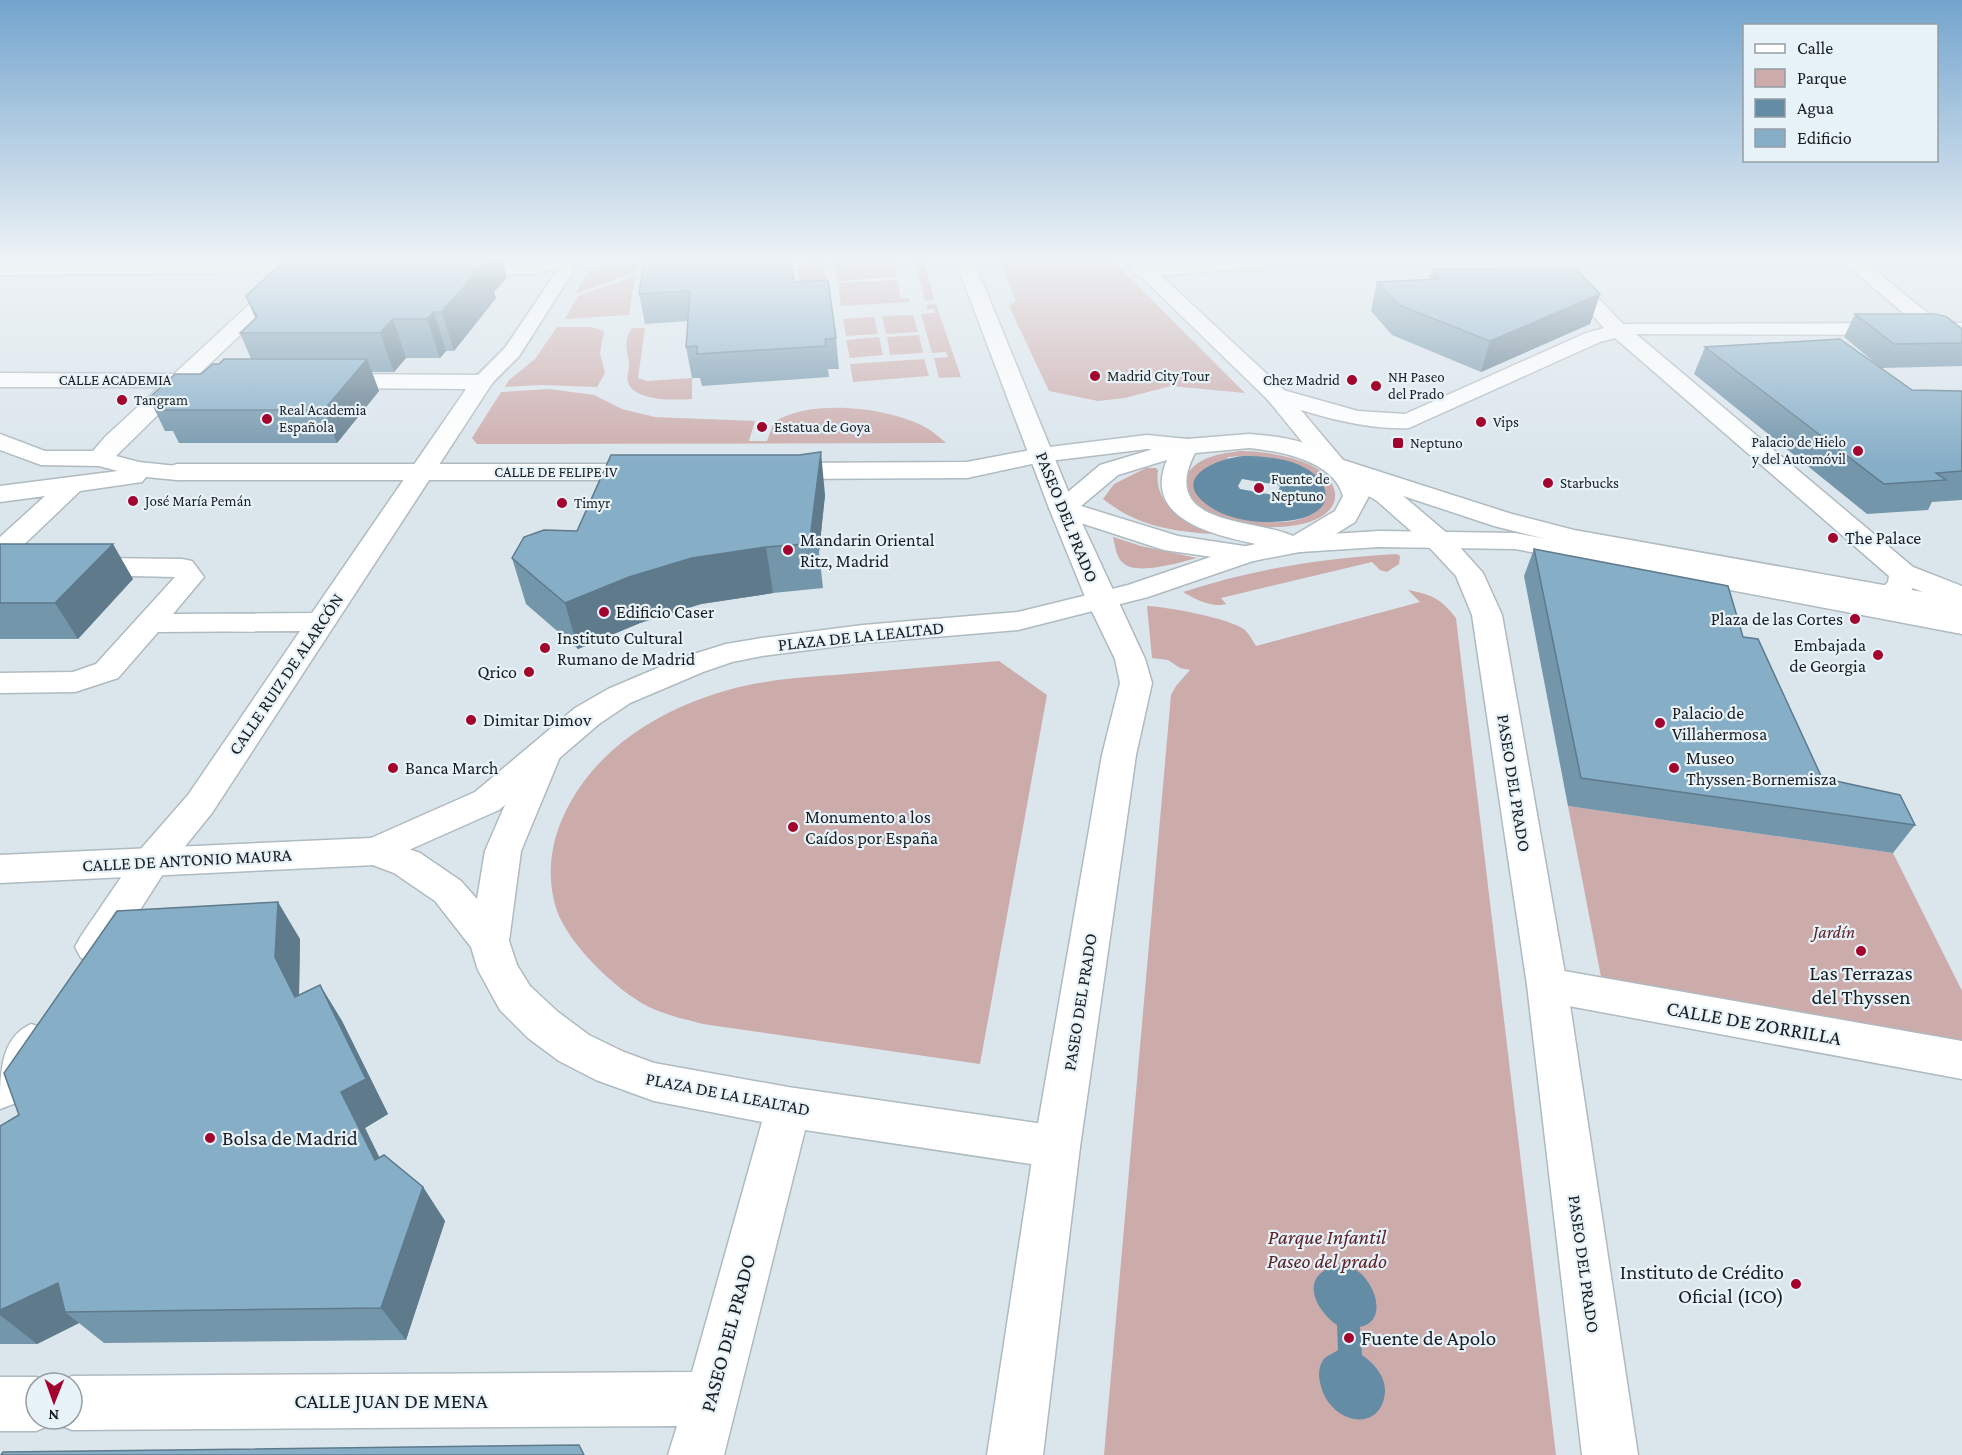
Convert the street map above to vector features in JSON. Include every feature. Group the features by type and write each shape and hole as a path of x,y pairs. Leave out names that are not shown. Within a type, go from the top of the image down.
{"main road":[{"path":"100,459 114,442 238,327"},
{"name":"PASEO DEL PRADO","path":"991,327 1062,508 1101,599 1130,659 1136,683 1119,755 1057,1147 1015,1455"},
{"name":"PASEO DEL PRADO","path":"1203,327 1276,395 1334,465 1386,495 1438,540 1469,573 1482,599 1487,615 1547,985 1610,1455"},
{"path":"1616,327 1900,594 1940,617 1962,616"},
{"path":"1276,395 1349,414 1398,422 1409,421 1593,337 1642,327 1934,329 1960,338"},
{"name":"CALLE ACADEMIA","path":"0,380 237,381"},
{"path":"308,381 482,382"},
{"name":"CALLE RUIZ DE ALARCÓN","path":"78,971 152,861 200,804 482,382"},
{"name":"CALLE DE FELIPE IV","path":"0,441 42,458 100,459 138,469 177,472 675,472"},
{"path":"1062,508 1109,470 1187,446 1235,441 1272,443 1295,448 1334,465 1503,520 1573,538 1900,594 1962,608"},
{"path":"758,471 967,470 1041,455 1147,442 1187,446"},
{"path":"1187,446 1173,482 1176,495 1185,507 1200,517 1241,534 1300,544 1346,516 1356,496 1353,485 1334,465"},
{"name":"CALLE DE FELIPE IV","path":"0,494 177,472"},
{"path":"0,552 72,485"},
{"path":"1062,508 1174,544 1247,554 1300,544 1379,539 1484,539 1515,541 1900,594 1944,591 1962,595"},
{"name":"PLAZA DE LA LEALTAD","path":"1057,1147 788,1107 654,1082 611,1067 574,1048 543,1025 515,998 498,970 489,941 503,851 545,752 587,716 619,696 652,680 726,654 863,634 1018,621 1138,591 1247,554"},
{"path":"0,565 182,567 190,577 107,672 75,682 0,683"},
{"path":"1900,594 1962,625"},
{"path":"149,623 321,622"},
{"name":"CALLE DE ANTONIO MAURA","path":"0,868 375,850 488,801 545,752"},
{"name":"CALLE DE ANTONIO MAURA","path":"375,850 407,863 448,891 489,941"},
{"name":"CALLE DE ZORRILLA","path":"1547,985 1962,1060"},
{"path":"0,1089 46,1020"},
{"name":"PASEO DEL PRADO","path":"696,1455 788,1107"},
{"name":"CALLE JUAN DE MENA","path":"84,1403 711,1399"},
{"path":"0,1404 24,1404"}],"street":[{"name":"CALLE RUIZ DE ALARCÓN","path":"482,382 512,352 528,327"}],"green space":[{"path":"557,327 591,327 604,331 600,353 605,373 597,387 541,385 505,387 509,380 535,359"},
{"path":"844,327 876,327 878,334 846,336"},
{"path":"884,327 916,327 918,332 886,334"},
{"path":"925,327 944,327 961,377 939,378 934,358 948,357 946,352 932,353"},
{"path":"1019,327 1179,327 1245,393 1171,386 1125,398 1098,401 1049,391"},
{"path":"632,328 645,328 638,378 647,381 692,378 692,399 656,398 632,389 628,382 629,365 626,346 627,337"},
{"path":"919,335 923,353 890,355 887,337"},
{"path":"879,337 883,355 850,358 846,340"},
{"path":"924,359 929,376 853,382 850,364"},
{"path":"549,389 594,395 622,409 655,417 755,421 749,441 767,441 774,422 789,415 807,410 846,408 886,413 904,418 933,432 946,443 477,444 472,438 501,392"},
{"path":"1240,451 1281,455 1310,465 1331,481 1335,493 1333,505 1326,513 1313,521 1275,527 1233,523 1199,507 1189,496 1185,478 1190,471 1195,465 1208,458","holes":["1228,457 1273,458 1326,496 1319,508 1293,521 1277,522 1244,518 1216,510"]},
{"path":"1146,468 1158,470 1161,493 1173,510 1212,534 1155,526 1129,515 1103,499 1114,484"},
{"path":"1113,537 1141,546 1197,558 1159,567 1130,567 1119,558"},
{"path":"1397,554 1400,556 1399,564 1387,572 1380,570 1372,562 1221,598 1226,604 1221,605 1209,604 1183,592 1236,577 1289,566 1343,558"},
{"name":"Parque Infantil Paseo del prado","path":"1408,590 1435,598 1456,618 1556,1455 1104,1455 1171,695 1190,670 1180,668 1168,660 1152,658 1147,606 1169,608 1226,621 1245,630 1256,646 1420,602"},
{"path":"999,661 1047,695 980,1064 703,1024 668,1014 647,1006 607,977 570,936 556,908 551,881 552,854 559,828 570,803 605,757 651,722 704,698 759,683"},
{"name":"Jardín","path":"1568,806 1893,853 1962,991 1962,1042 1601,977"}],"water":[{"path":"1243,456 1275,458 1307,469 1322,483 1325,491 1323,505 1306,517 1277,522 1241,519 1215,510 1201,500 1194,490 1194,482 1198,474 1207,467 1230,458","holes":["1242,479 1280,487 1276,495 1240,489 1238,486"]},
{"name":"Fuente de Apolo","path":"1333,1266 1350,1267 1360,1273 1367,1280 1376,1299 1374,1317 1369,1323 1360,1327 1362,1355 1378,1371 1384,1381 1385,1392 1381,1406 1374,1415 1365,1419 1354,1419 1343,1415 1333,1407 1325,1396 1319,1379 1323,1360 1338,1350 1337,1325 1321,1308 1314,1294 1314,1286 1321,1273"}],"building":[{"path":"246,327 386,327 380,333 240,333"},
{"path":"687,327 834,327 836,338 825,339 826,346 697,354 697,346 686,347"},
{"path":"1454,327 1523,327 1490,341"},
{"path":"1872,327 1959,327 1962,329 1962,343 1894,344"},
{"path":"1840,339 1912,390 1962,391 1962,471 1936,473 1946,480 1884,484 1705,347"},
{"path":"224,359 367,359 324,410 163,410 175,398 149,398 175,374 201,374 213,364 219,364"},
{"path":"821,452 811,531 818,543 766,547 692,558 629,577 565,603 512,558 524,537 544,530 577,531 611,455 799,455"},
{"path":"0,544 113,544 55,603 0,603"},
{"name":"Palacio de Villahermosa","path":"1534,549 1728,586 1743,637 1758,639 1822,778 1900,795 1915,825 1581,778"},
{"name":"Bolsa de Madrid","path":"278,902 275,957 295,997 320,985 366,1079 341,1092 375,1160 384,1155 423,1187 381,1308 65,1312 58,1283 0,1310 0,1126 19,1115 4,1073 117,911"},
{"path":"579,1445 584,1455 1,1455 3,1452"}],"place":[{"name":"Madrid City Tour","path":"1095,376"},
{"name":"Chez Madrid","path":"1352,380"},
{"name":"NH Paseo del Prado","path":"1376,386"},
{"name":"Tangram","path":"122,400"},
{"name":"Real Academia Española","path":"267,419"},
{"name":"Vips","path":"1481,422"},
{"name":"Estatua de Goya","path":"762,427"},
{"name":"Neptuno","path":"1398,443"},
{"name":"Palacio de Hielo y del Automóvil","path":"1858,451"},
{"name":"Starbucks","path":"1548,483"},
{"name":"Fuente de Neptuno","path":"1259,488"},
{"name":"José María Pemán","path":"133,501"},
{"name":"Timyr","path":"562,503"},
{"name":"The Palace","path":"1833,538"},
{"name":"Mandarin Oriental Ritz, Madrid","path":"788,550"},
{"name":"Edificio Caser","path":"604,612"},
{"name":"Plaza de las Cortes","path":"1855,619"},
{"name":"Instituto Cultural Rumano de Madrid","path":"545,648"},
{"name":"Embajada de Georgia","path":"1878,655"},
{"name":"Qrico","path":"529,672"},
{"name":"Dimitar Dimov","path":"471,720"},
{"name":"Palacio de Villahermosa","path":"1660,723"},
{"name":"Banca March","path":"393,768"},
{"name":"Museo Thyssen-Bornemisza","path":"1674,768"},
{"name":"Monumento a los Caídos por España","path":"793,827"},
{"name":"Las Terrazas del Thyssen","path":"1861,951"},
{"name":"Bolsa de Madrid","path":"210,1138"},
{"name":"Instituto de Crédito Oficial (ICO)","path":"1796,1284"},
{"name":"Fuente de Apolo","path":"1349,1338"}]}
